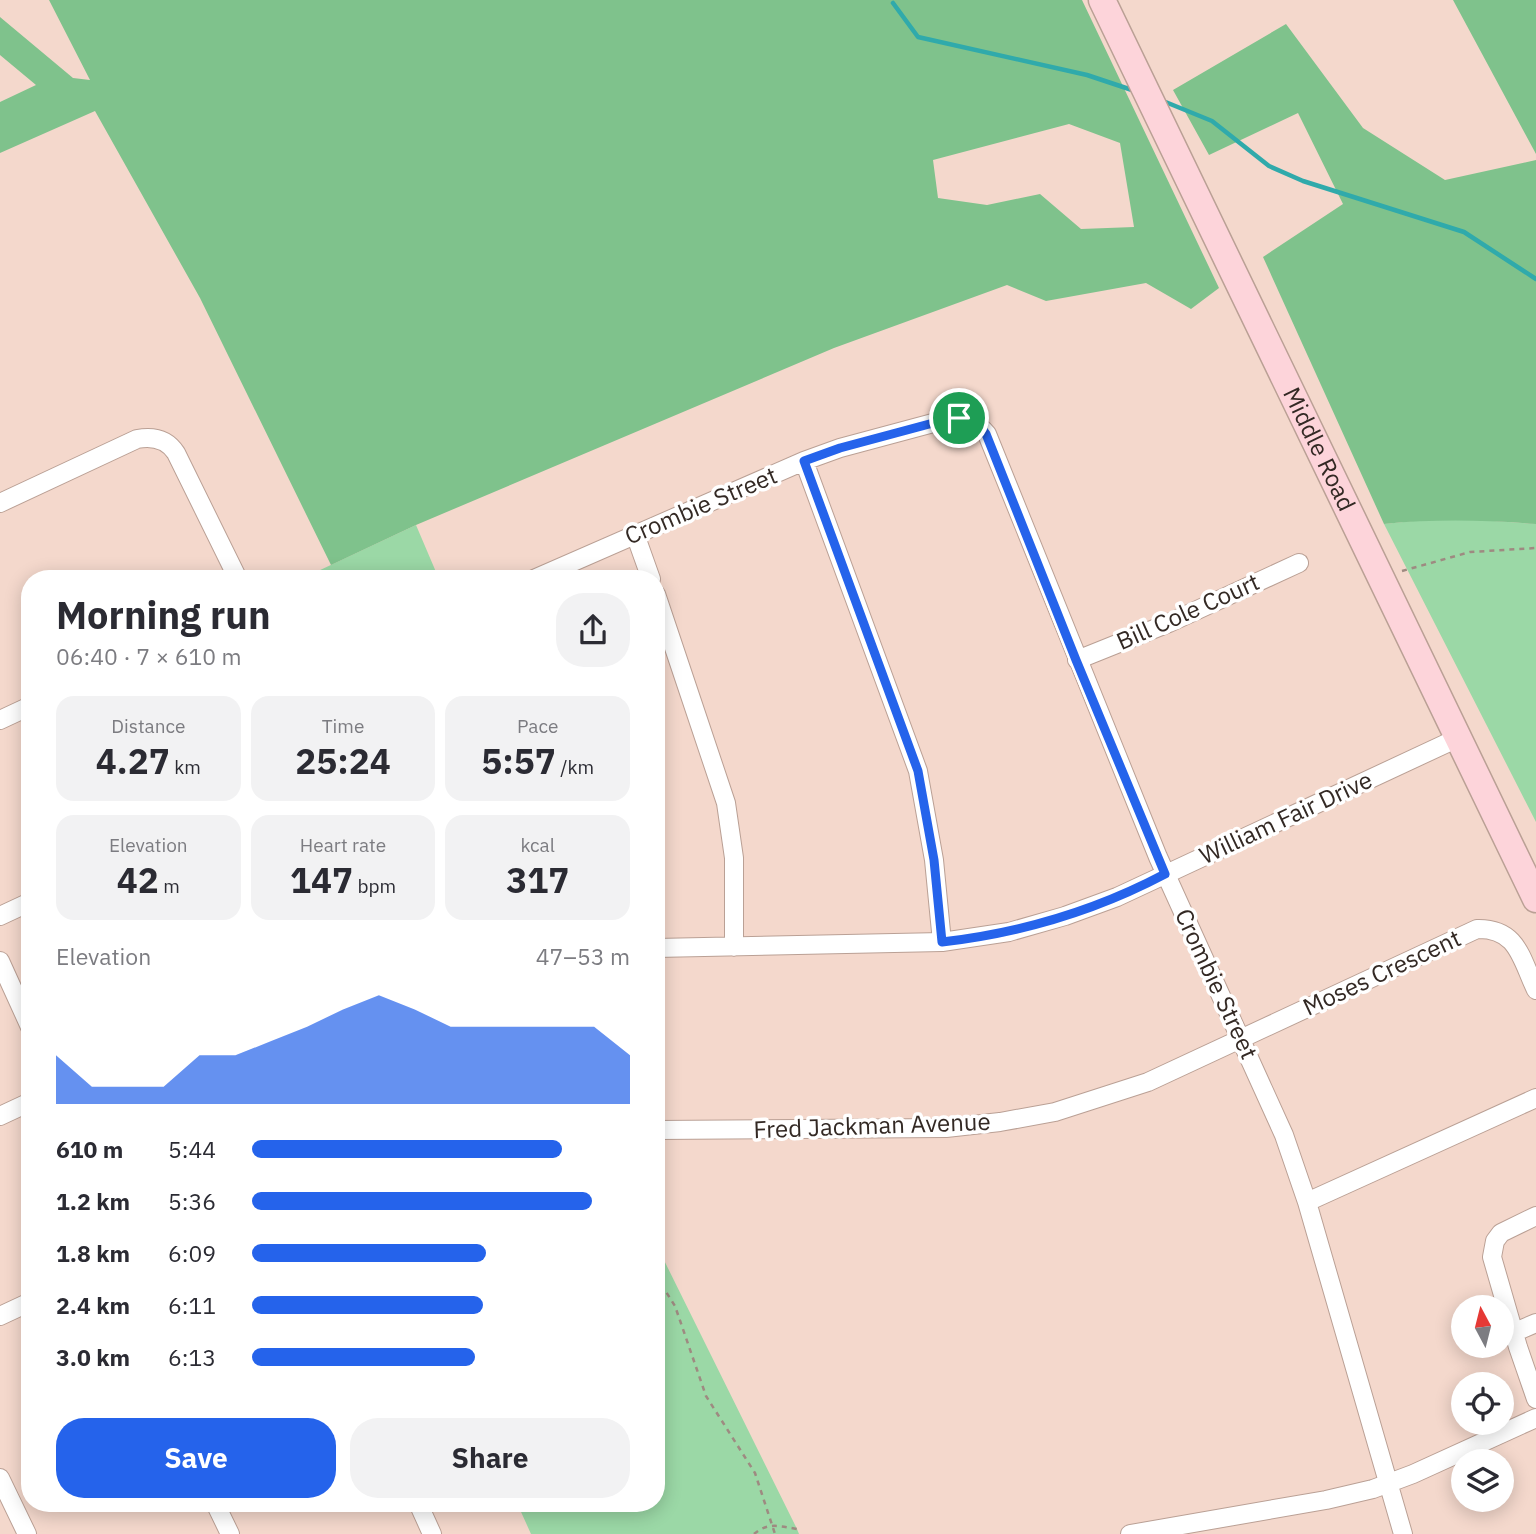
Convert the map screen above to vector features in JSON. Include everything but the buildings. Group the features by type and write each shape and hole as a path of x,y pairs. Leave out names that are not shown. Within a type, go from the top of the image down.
{"street":[{"name":"Middle Road","path":"1102,0 1536,899"},
{"name":"Crombie Street","path":"554,570 804,461 840,448 948,419 959,418 980,426 986,434 1165,874 1284,1135 1307,1202 1403,1534"},
{"path":"0,503 137,439 155,438 172,446 234,570"},
{"path":"804,461 918,771 934,860 942,942"},
{"path":"635,534 648,570"},
{"name":"Bill Cole Court","path":"1076,660 1169,623 1298,564"},
{"path":"665,621 726,803 734,858 734,947"},
{"path":"0,720 21,710"},
{"name":"William Fair Drive","path":"665,948 942,942 1009,932 1117,897 1460,737"},
{"path":"0,916 21,906"},
{"name":"Moses Crescent","path":"1240,1040 1477,929 1500,931 1509,937 1536,990"},
{"path":"0,961 21,1007"},
{"name":"Fred Jackman Avenue","path":"665,1130 901,1129 1000,1122 1055,1112 1104,1098 1148,1082 1240,1040"},
{"path":"1307,1202 1536,1098"},
{"path":"0,1116 21,1106"},
{"path":"1536,1216 1501,1233 1492,1249 1494,1266 1518,1348 1536,1399"},
{"path":"0,1316 21,1306"},
{"path":"1515,1332 1536,1323"},
{"path":"1130,1534 1326,1500 1389,1484 1536,1418"},
{"path":"0,1478 27,1534"},
{"path":"219,1512 230,1534"},
{"path":"422,1512 432,1534"}],"path":[{"path":"1402,571 1470,552 1536,548"},
{"path":"665,1291 674,1306 706,1396 755,1473 775,1534"},
{"path":"754,1534 762,1527 772,1525 797,1529"}],"green space":[{"path":"49,0 1082,0 1219,288 1191,309 1146,283 1046,301 1007,285 834,348 416,525 331,565 200,298 95,111 0,153 0,102 36,85 0,55 0,17 73,78 90,80","holes":["1069,124 1120,143 1134,227 1081,229 1040,194 987,205 938,198 933,160"]},
{"path":"1453,0 1536,0 1536,154"},
{"path":"1286,24 1363,128 1445,180 1536,160 1536,524 1422,521 1384,524 1263,257 1343,204 1298,113 1209,155 1173,90"},
{"path":"1465,519 1536,524 1536,822 1384,524"},
{"path":"416,525 435,570 320,570"},
{"path":"665,1262 799,1534 531,1534 521,1512 665,1512"}],"waterway":[{"path":"893,3 918,37 1087,75 1135,91"},
{"path":"1163,101 1212,121 1269,166 1303,181 1464,232 1536,279"}],"route":[{"path":"959,418 980,426 986,434 1165,874 1117,897 1065,916 1009,932 942,942 934,860 918,771 804,461 840,448 959,418"}]}
